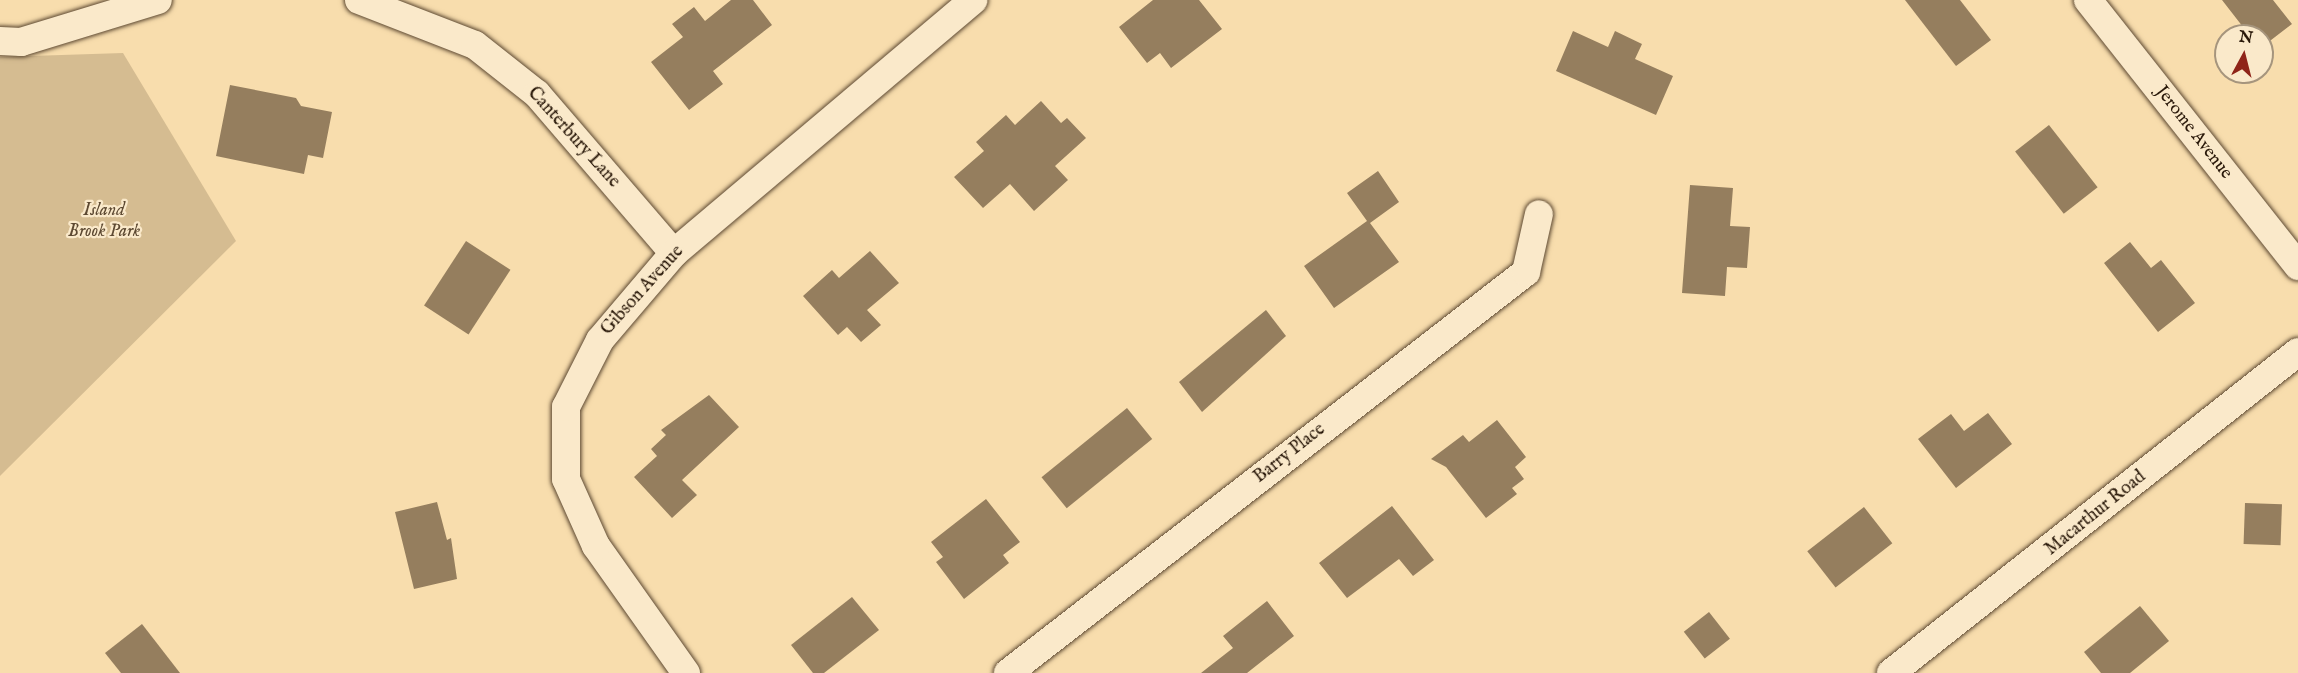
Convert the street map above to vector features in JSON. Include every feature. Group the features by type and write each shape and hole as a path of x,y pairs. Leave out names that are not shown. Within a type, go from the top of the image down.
{"street":[{"path":"0,41 21,42 158,0"},
{"name":"Canterbury Lane","path":"358,0 475,45 537,94 674,253"},
{"name":"Gibson Avenue","path":"686,673 596,546 566,479 566,407 600,340 674,253 973,0"},
{"name":"Jerome Avenue","path":"2088,0 2298,266"},
{"name":"Barry Place","path":"1008,673 1526,272 1539,214"},
{"name":"Macarthur Road","path":"1891,673 2298,352"}],"green space":[{"name":"Island Brook Park","path":"123,53 236,241 0,476 0,57"}],"building":[{"path":"731,0 753,0 772,25 713,71 723,84 689,110 651,62 683,37 672,24 694,7 705,21"},
{"path":"1153,0 1199,0 1222,29 1171,68 1160,53 1147,63 1119,27"},
{"path":"1905,0 1960,0 1991,40 1956,66"},
{"path":"2222,0 2273,0 2292,24 2274,38 2274,24 2241,24"},
{"path":"1573,31 1608,47 1615,31 1642,44 1635,59 1673,76 1656,115 1556,71"},
{"path":"230,85 296,98 301,106 332,112 323,158 308,155 304,174 216,156"},
{"path":"1041,101 1061,123 1067,118 1086,138 1055,166 1068,180 1034,211 1010,184 983,208 954,177 984,151 976,142 1006,115 1015,125"},
{"path":"2049,125 2098,187 2064,214 2015,151"},
{"path":"1378,171 1399,202 1370,223 1399,262 1334,308 1304,266 1367,221 1347,193"},
{"path":"1690,185 1733,188 1730,226 1750,227 1747,268 1727,267 1725,296 1682,293"},
{"path":"466,241 510,270 469,334 424,306"},
{"path":"2130,242 2151,268 2161,260 2195,303 2158,332 2104,263"},
{"path":"870,251 899,283 867,310 881,325 861,342 847,327 838,335 803,296 832,270 839,278"},
{"path":"1266,310 1286,336 1202,412 1179,382"},
{"path":"709,395 739,427 682,480 697,495 672,518 634,477 657,456 651,449 666,435 661,430"},
{"path":"1127,408 1152,439 1067,508 1042,477"},
{"path":"1988,413 2012,444 1956,488 1918,439 1951,414 1964,431"},
{"path":"1497,420 1526,457 1515,467 1524,479 1512,488 1517,494 1486,518 1446,467 1431,459 1463,435 1469,442"},
{"path":"986,499 1020,542 1003,555 1009,563 964,599 936,562 943,557 931,542"},
{"path":"437,502 447,540 451,538 457,579 414,589 395,512"},
{"path":"2245,503 2282,504 2281,545 2244,544"},
{"path":"1392,506 1434,560 1413,576 1399,559 1347,598 1319,563"},
{"path":"1864,507 1892,543 1836,588 1807,551"},
{"path":"852,597 879,630 824,673 813,673 791,645"},
{"path":"1267,601 1294,636 1247,673 1201,673 1233,648 1223,636"},
{"path":"2140,606 2169,641 2130,673 2101,673 2084,652"},
{"path":"1709,612 1730,639 1705,658 1684,632"},
{"path":"142,624 180,673 121,673 105,653"}]}
